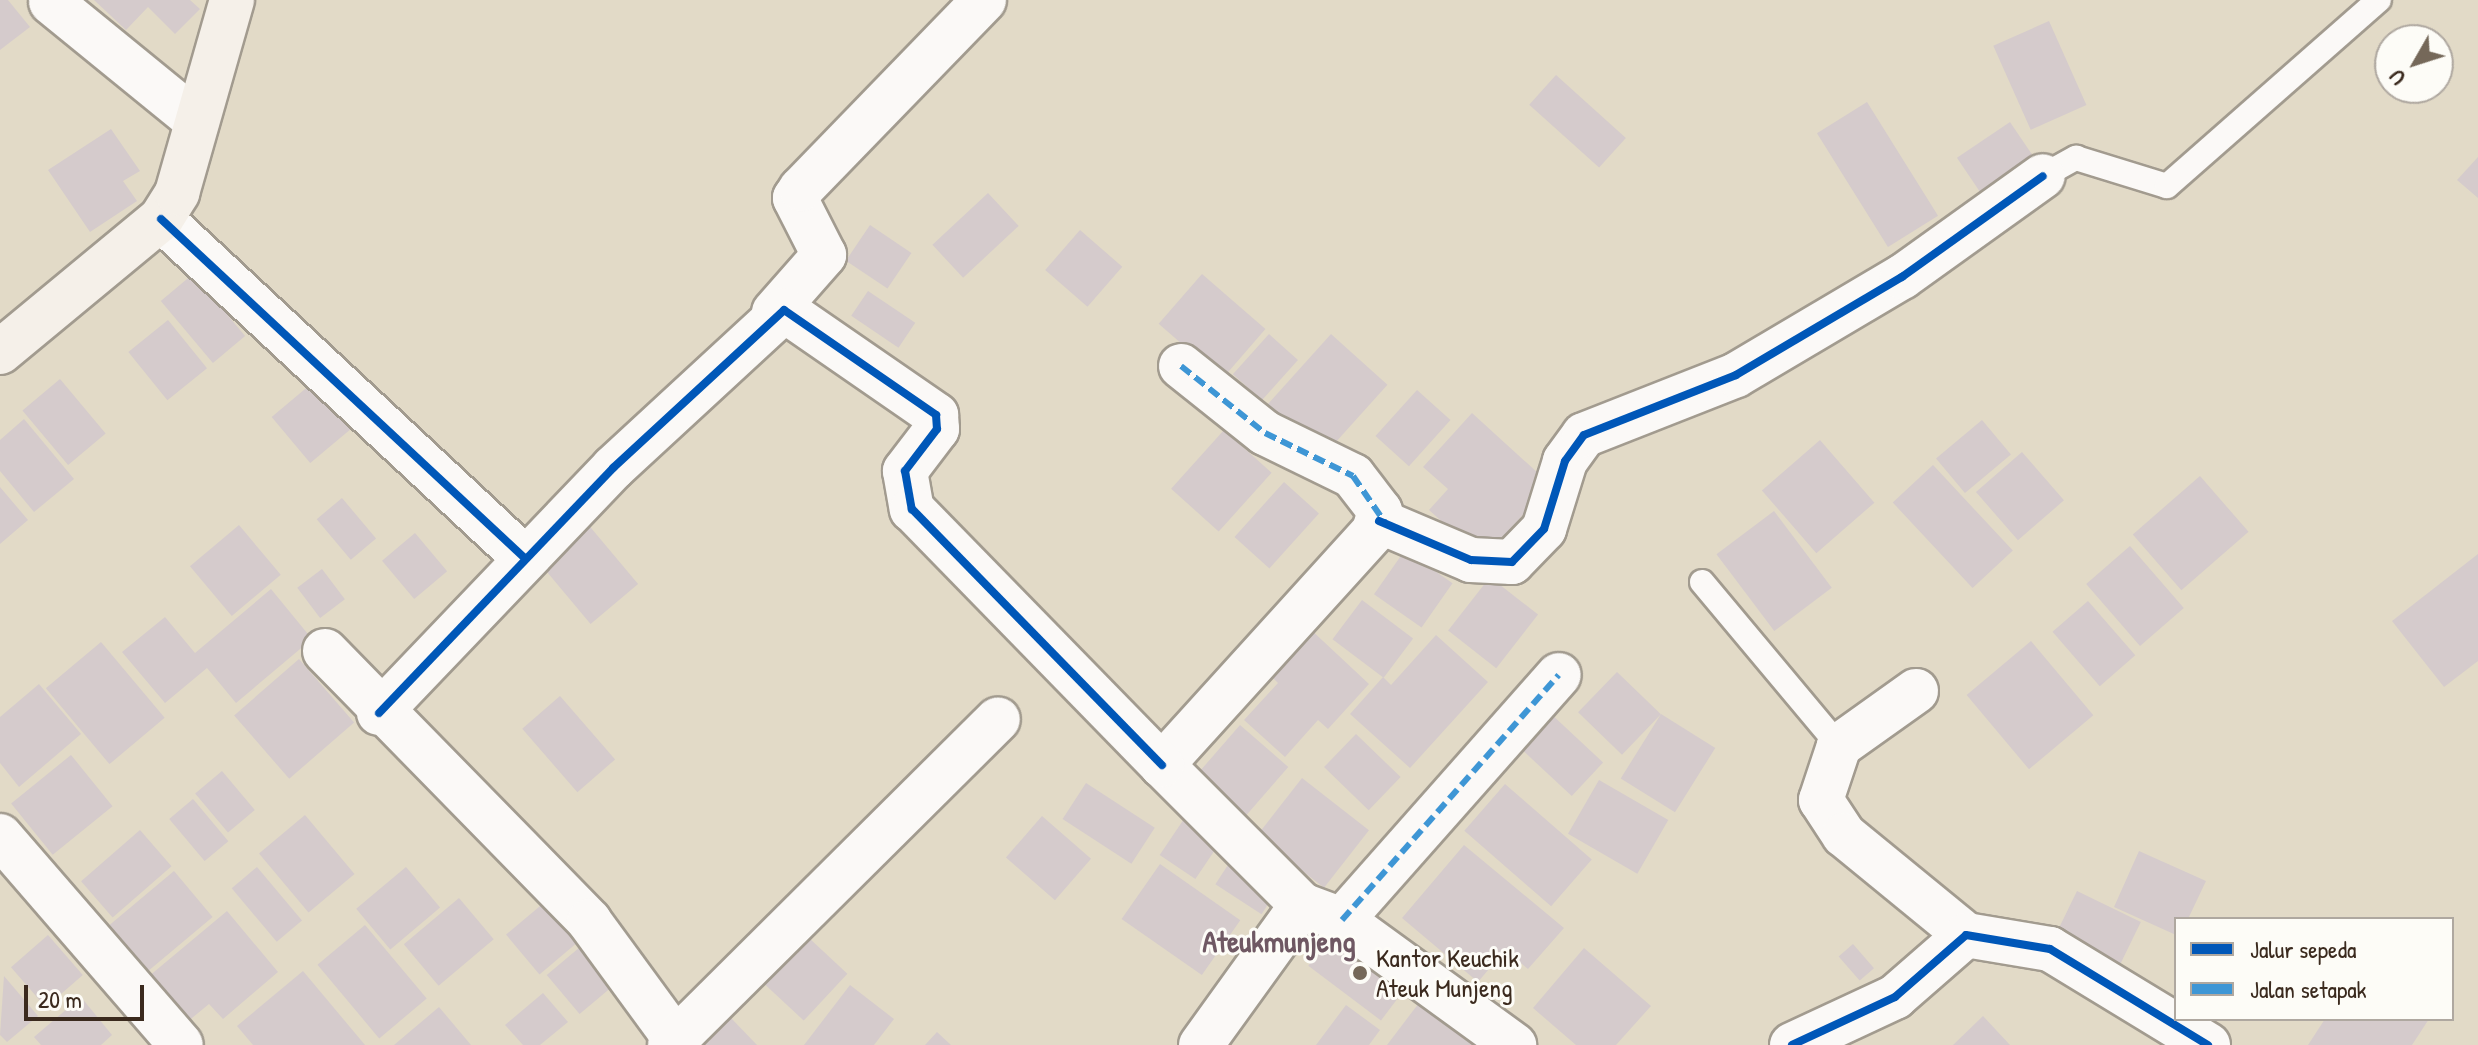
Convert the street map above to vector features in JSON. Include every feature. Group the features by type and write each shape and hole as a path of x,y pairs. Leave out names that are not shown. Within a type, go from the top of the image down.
{"street":[{"path":"0,352 161,219 177,193 232,0"},
{"path":"379,713 525,558 774,312 824,255 795,198 984,0"},
{"path":"51,2 197,121"},
{"path":"1379,521 1471,560 1512,562 1544,529 1565,461 1584,435 1736,375 1902,277 2043,176"},
{"path":"161,219 525,558"},
{"path":"774,312 791,312 936,415 937,429 905,471 912,509 1302,905 1342,920 1514,1045"},
{"path":"1162,765 1379,521 1376,500 1353,476 1265,433 1181,366"},
{"path":"325,651 379,713 589,921 672,1041 998,719"},
{"path":"1342,920 1559,675"},
{"path":"1916,691 1839,746 1822,788 1827,816 1966,935 2050,949 2208,1045"},
{"path":"0,836 181,1045"},
{"path":"1201,1045 1302,905"},
{"path":"1792,1045 1895,997 1966,935"}],"lane":[{"path":"2043,176 2076,158 2167,186 2379,0"},
{"path":"1702,582 1839,746"}],"building":[{"path":"0,0 8,0 30,27 0,50"},
{"path":"94,0 190,0 200,9 175,34 148,7 126,30"},
{"path":"2049,21 2086,105 2031,130 1993,46"},
{"path":"1556,75 1626,138 1599,168 1529,105"},
{"path":"1867,102 1938,216 1888,247 1817,133"},
{"path":"2010,122 2036,161 1983,197 1957,158"},
{"path":"111,129 140,171 123,181 137,201 90,232 48,170"},
{"path":"2478,157 2478,198 2457,180"},
{"path":"988,193 1019,226 963,278 932,245"},
{"path":"870,225 911,253 887,289 846,261"},
{"path":"1080,230 1122,267 1087,307 1045,270"},
{"path":"193,274 245,336 213,363 161,301"},
{"path":"1202,274 1265,329 1222,379 1159,324"},
{"path":"868,291 915,323 898,348 851,316"},
{"path":"168,320 207,368 167,400 128,352"},
{"path":"1269,334 1298,360 1262,400 1233,374"},
{"path":"1331,334 1387,385 1316,464 1259,414"},
{"path":"323,374 362,420 310,463 272,417"},
{"path":"60,379 106,433 68,465 22,410"},
{"path":"1417,390 1450,420 1409,466 1376,436"},
{"path":"1472,413 1550,484 1484,559 1429,510 1448,489 1423,467"},
{"path":"24,419 74,479 34,512 0,471 0,440"},
{"path":"1982,420 2011,454 1965,493 1936,459"},
{"path":"1224,430 1272,473 1219,532 1171,489"},
{"path":"1820,440 1874,503 1816,553 1762,491"},
{"path":"2022,452 2064,500 2018,540 1976,492"},
{"path":"1933,465 2013,551 1973,588 1893,503"},
{"path":"2200,476 2249,532 2181,590 2133,534"},
{"path":"1284,482 1319,513 1269,568 1234,537"},
{"path":"0,487 28,520 0,544"},
{"path":"342,498 376,539 351,560 317,519"},
{"path":"1774,511 1832,588 1774,631 1716,554"},
{"path":"586,522 638,584 591,624 539,562"},
{"path":"239,525 281,575 232,616 190,566"},
{"path":"415,533 447,571 414,599 382,561"},
{"path":"2130,546 2184,608 2140,646 2086,584"},
{"path":"1405,550 1453,583 1422,628 1374,594"},
{"path":"2478,554 2478,661 2444,687 2392,621"},
{"path":"322,569 345,599 320,618 297,588"},
{"path":"1490,577 1538,615 1496,668 1448,631"},
{"path":"271,589 312,639 236,703 207,668 165,703 122,652 165,617 195,653"},
{"path":"1362,600 1413,639 1384,678 1333,639"},
{"path":"2088,601 2135,655 2100,686 2053,632"},
{"path":"1308,627 1369,684 1328,729 1318,720 1285,757 1244,720 1278,683 1267,672"},
{"path":"1436,635 1488,682 1410,768 1350,714 1383,677 1391,685"},
{"path":"2031,641 2093,715 2029,769 1967,695"},
{"path":"101,642 165,718 109,764 46,688"},
{"path":"299,659 354,722 289,779 234,715"},
{"path":"1617,672 1661,714 1622,755 1578,712"},
{"path":"39,684 81,734 19,787 0,763 0,717"},
{"path":"560,696 615,759 577,792 522,729"},
{"path":"1549,712 1603,762 1572,796 1518,746"},
{"path":"1661,714 1715,748 1675,812 1621,778"},
{"path":"1240,725 1288,767 1241,821 1193,779"},
{"path":"1356,734 1401,777 1369,810 1324,767"},
{"path":"71,755 113,806 53,855 11,803"},
{"path":"222,771 255,810 228,833 195,793"},
{"path":"1302,778 1369,830 1324,888 1257,836"},
{"path":"1599,780 1668,820 1637,874 1568,834"},
{"path":"1086,783 1155,828 1131,864 1063,819"},
{"path":"1505,784 1592,859 1551,906 1464,831"},
{"path":"193,799 228,841 205,861 169,819"},
{"path":"305,815 354,874 309,913 259,854"},
{"path":"1042,816 1091,859 1055,900 1006,858"},
{"path":"1186,816 1222,840 1195,879 1160,855"},
{"path":"140,830 171,866 113,917 81,881"},
{"path":"1464,845 1564,928 1528,969 1505,950 1478,982 1402,918"},
{"path":"2139,851 2206,881 2189,917 2174,917 2174,934 2114,907"},
{"path":"1235,854 1281,884 1262,914 1215,884"},
{"path":"1160,864 1240,920 1202,975 1122,919"},
{"path":"257,867 302,921 277,942 232,888"},
{"path":"406,867 440,908 390,949 356,909"},
{"path":"174,871 213,917 140,978 101,932"},
{"path":"2077,891 2141,922 2114,978 2050,947"},
{"path":"552,896 585,936 539,974 506,935"},
{"path":"459,898 494,939 439,986 404,944"},
{"path":"227,911 278,972 223,1019 209,1004 181,1027 142,982"},
{"path":"794,924 847,974 804,1021 750,971"},
{"path":"365,925 427,999 379,1038 318,965"},
{"name":"Kantor Keuchik Ateuk Munjeng","path":"1339,925 1412,980 1381,1020 1308,966"},
{"path":"48,935 83,975 46,1007 11,967"},
{"path":"592,937 625,976 580,1014 547,975"},
{"path":"1853,944 1874,968 1860,981 1839,956"},
{"path":"1584,948 1651,1006 1616,1045 1576,1045 1533,1008"},
{"path":"303,971 365,1045 253,1045 237,1026"},
{"path":"4,976 38,1016 7,1042 0,1035"},
{"path":"850,985 894,1019 874,1045 804,1045"},
{"path":"543,993 568,1022 540,1045 523,1045 505,1025"},
{"path":"1425,995 1490,1045 1387,1045"},
{"path":"81,997 112,1035 101,1045 41,1045 34,1037"},
{"path":"1346,1005 1380,1030 1369,1045 1316,1045"},
{"path":"439,1007 471,1045 394,1045"},
{"path":"1983,1016 2010,1045 1953,1045"},
{"path":"730,1017 757,1045 703,1045"},
{"path":"2324,1021 2428,1021 2412,1045 2308,1045"},
{"path":"937,1032 951,1045 925,1045"}],"marked path":[{"path":"1181,366 1265,433 1353,476 1386,524"},
{"path":"1342,920 1559,675"}],"cycle path":[{"path":"1379,521 1471,560 1512,562 1544,529 1565,461 1584,435 1736,375 1902,277 2043,176"},
{"path":"161,219 525,558"},
{"path":"379,713 613,468 784,310 936,415 937,429 905,471 912,509 1162,765"},
{"path":"1792,1045 1895,997 1966,935 2050,949 2208,1045"}],"place":[{"name":"Kantor Keuchik Ateuk Munjeng","path":"1360,973"}],"district":[{"name":"Ateukmunjeng","path":"1279,941"}]}
